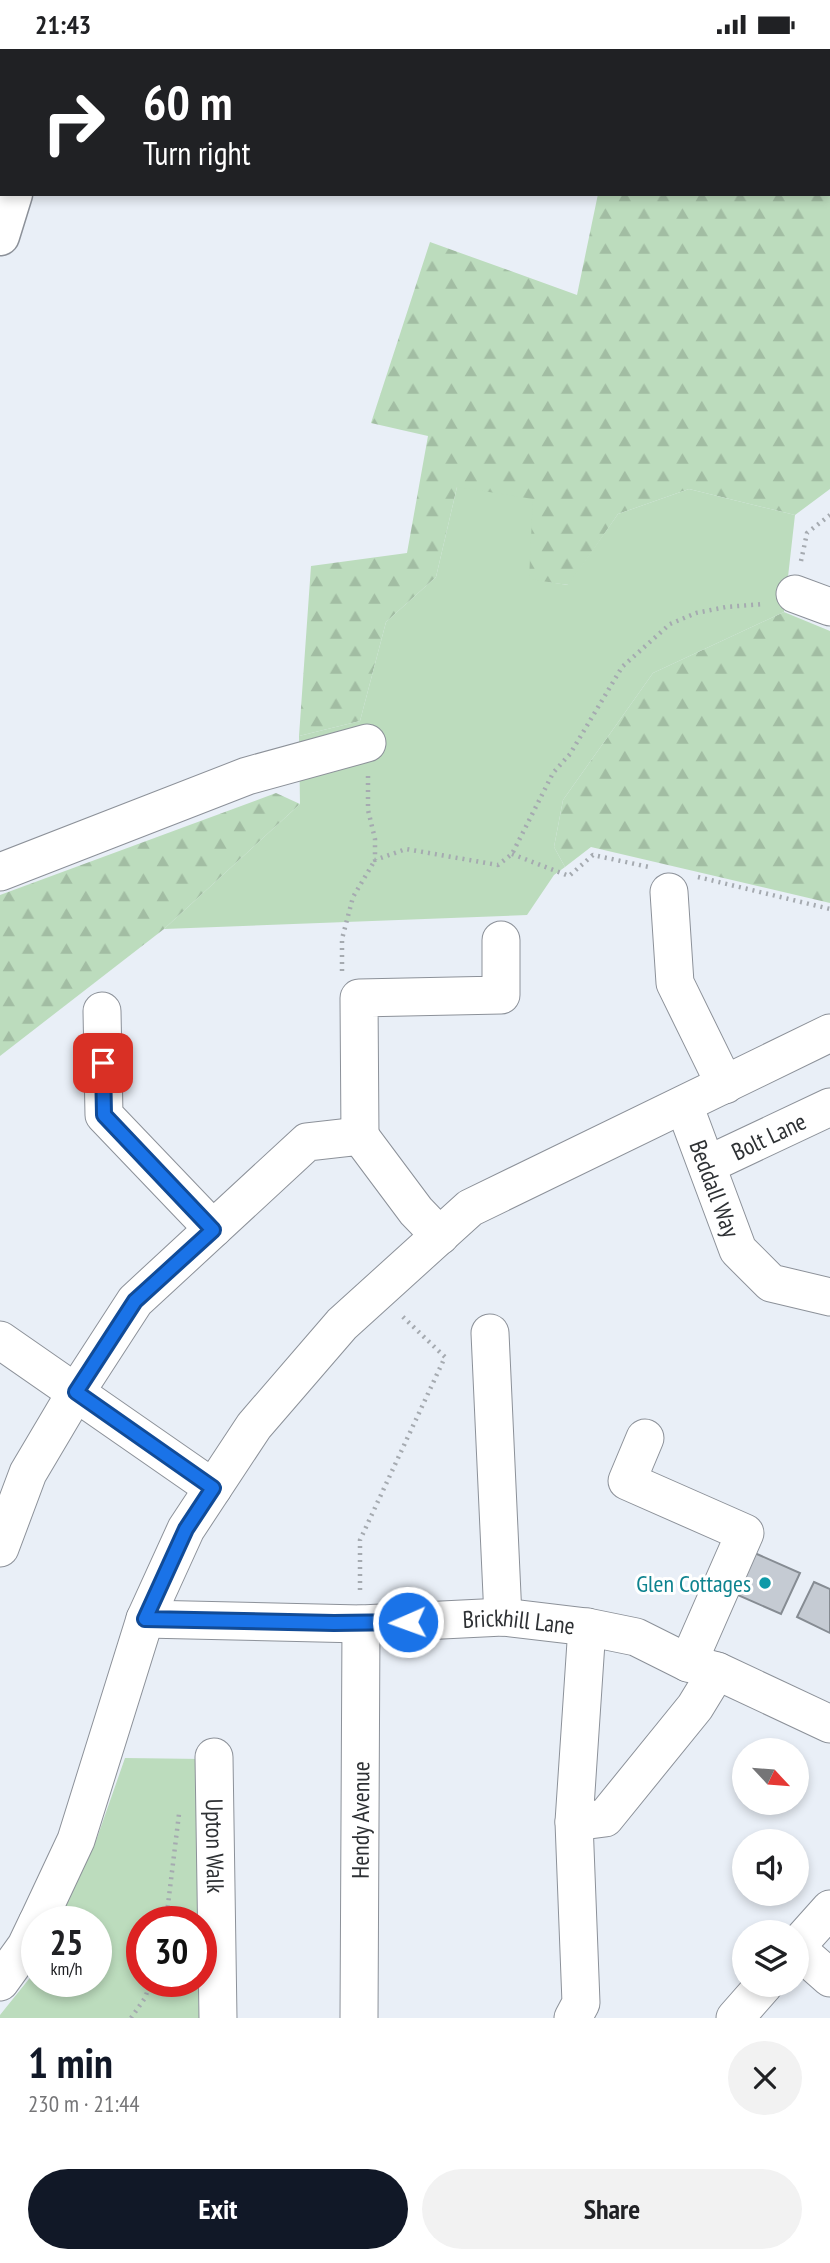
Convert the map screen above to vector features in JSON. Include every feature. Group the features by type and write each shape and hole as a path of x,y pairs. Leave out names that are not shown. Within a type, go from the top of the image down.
{"main road":[{"path":"0,236 12,196"}],"street":[{"path":"795,594 830,607"},
{"path":"0,872 247,776 367,743"},
{"path":"669,892 675,983 725,1085"},
{"path":"440,1235 416,1212 360,1136 359,998 501,995 501,940"},
{"path":"102,1011 104,1115 213,1230"},
{"path":"39,1906 76,1840 145,1619 186,1529 254,1426 342,1324 470,1208 830,1033"},
{"name":"Beddall Way","path":"684,1105 738,1250 771,1283 830,1297"},
{"name":"Bolt Lane","path":"707,1165 830,1107"},
{"path":"0,1548 28,1473 135,1301 307,1142 360,1136"},
{"path":"490,1333 503,1617"},
{"path":"0,1340 213,1488"},
{"path":"574,1822 606,1818 695,1707 702,1667 744,1533 627,1481 645,1437"},
{"name":"Brickhill Lane","path":"145,1619 361,1623 503,1617 587,1627 636,1637 830,1724"},
{"name":"Hendy Avenue","path":"359,2018 361,1623"},
{"path":"573,2018 580,2003 574,1822 587,1627"},
{"name":"Upton Walk","path":"214,1757 218,2018"},
{"path":"809,1932 830,1909"},
{"path":"0,1982 21,1938"},
{"path":"809,1959 830,1978"},
{"path":"735,2018 753,1997"}],"path":[{"path":"375,860 406,849 498,865 512,854 553,773 570,754 622,667 670,624 696,613 726,607 781,603 795,594 807,533 830,516"},
{"path":"359,998 341,980 342,939 353,897 375,860 375,839 368,810 367,743"},
{"path":"361,1623 360,1541 445,1357 378,1292"},
{"path":"131,2018 145,1997"}],"green space":[{"path":"598,196 830,196 830,489 795,515 689,489 618,514 569,585 529,580 457,487 436,577 386,622 360,721 299,736 311,566 407,553 428,436 371,423 430,242 577,295"},
{"path":"457,487 533,499 529,579 568,585 618,514 689,489 795,515 784,612 653,673 563,800 554,847 565,867 554,875 527,915 164,929 300,804 299,736 360,721 386,622 436,577"},
{"path":"784,612 830,631 830,903 591,847 565,867 554,847 563,800 653,673"},
{"path":"276,793 300,804 164,929 0,1056 0,895"},
{"path":"125,1758 203,1759 199,1906 126,1906 126,1997 198,1997 199,2018 0,2018 21,1989 21,1997 112,1997 112,1906 66,1906 97,1838"}],"building":[{"name":"Glen Cottages","path":"750,1551 800,1573 781,1614 731,1592"},
{"name":"Glen Cottages","path":"814,1582 830,1589 830,1633 797,1617"}],"place":[{"name":"Glen Cottages","path":"765,1583"}],"route":[{"path":"103,1063 104,1115 213,1230 135,1301 76,1392 213,1488 186,1529 145,1619 408,1622"}]}
